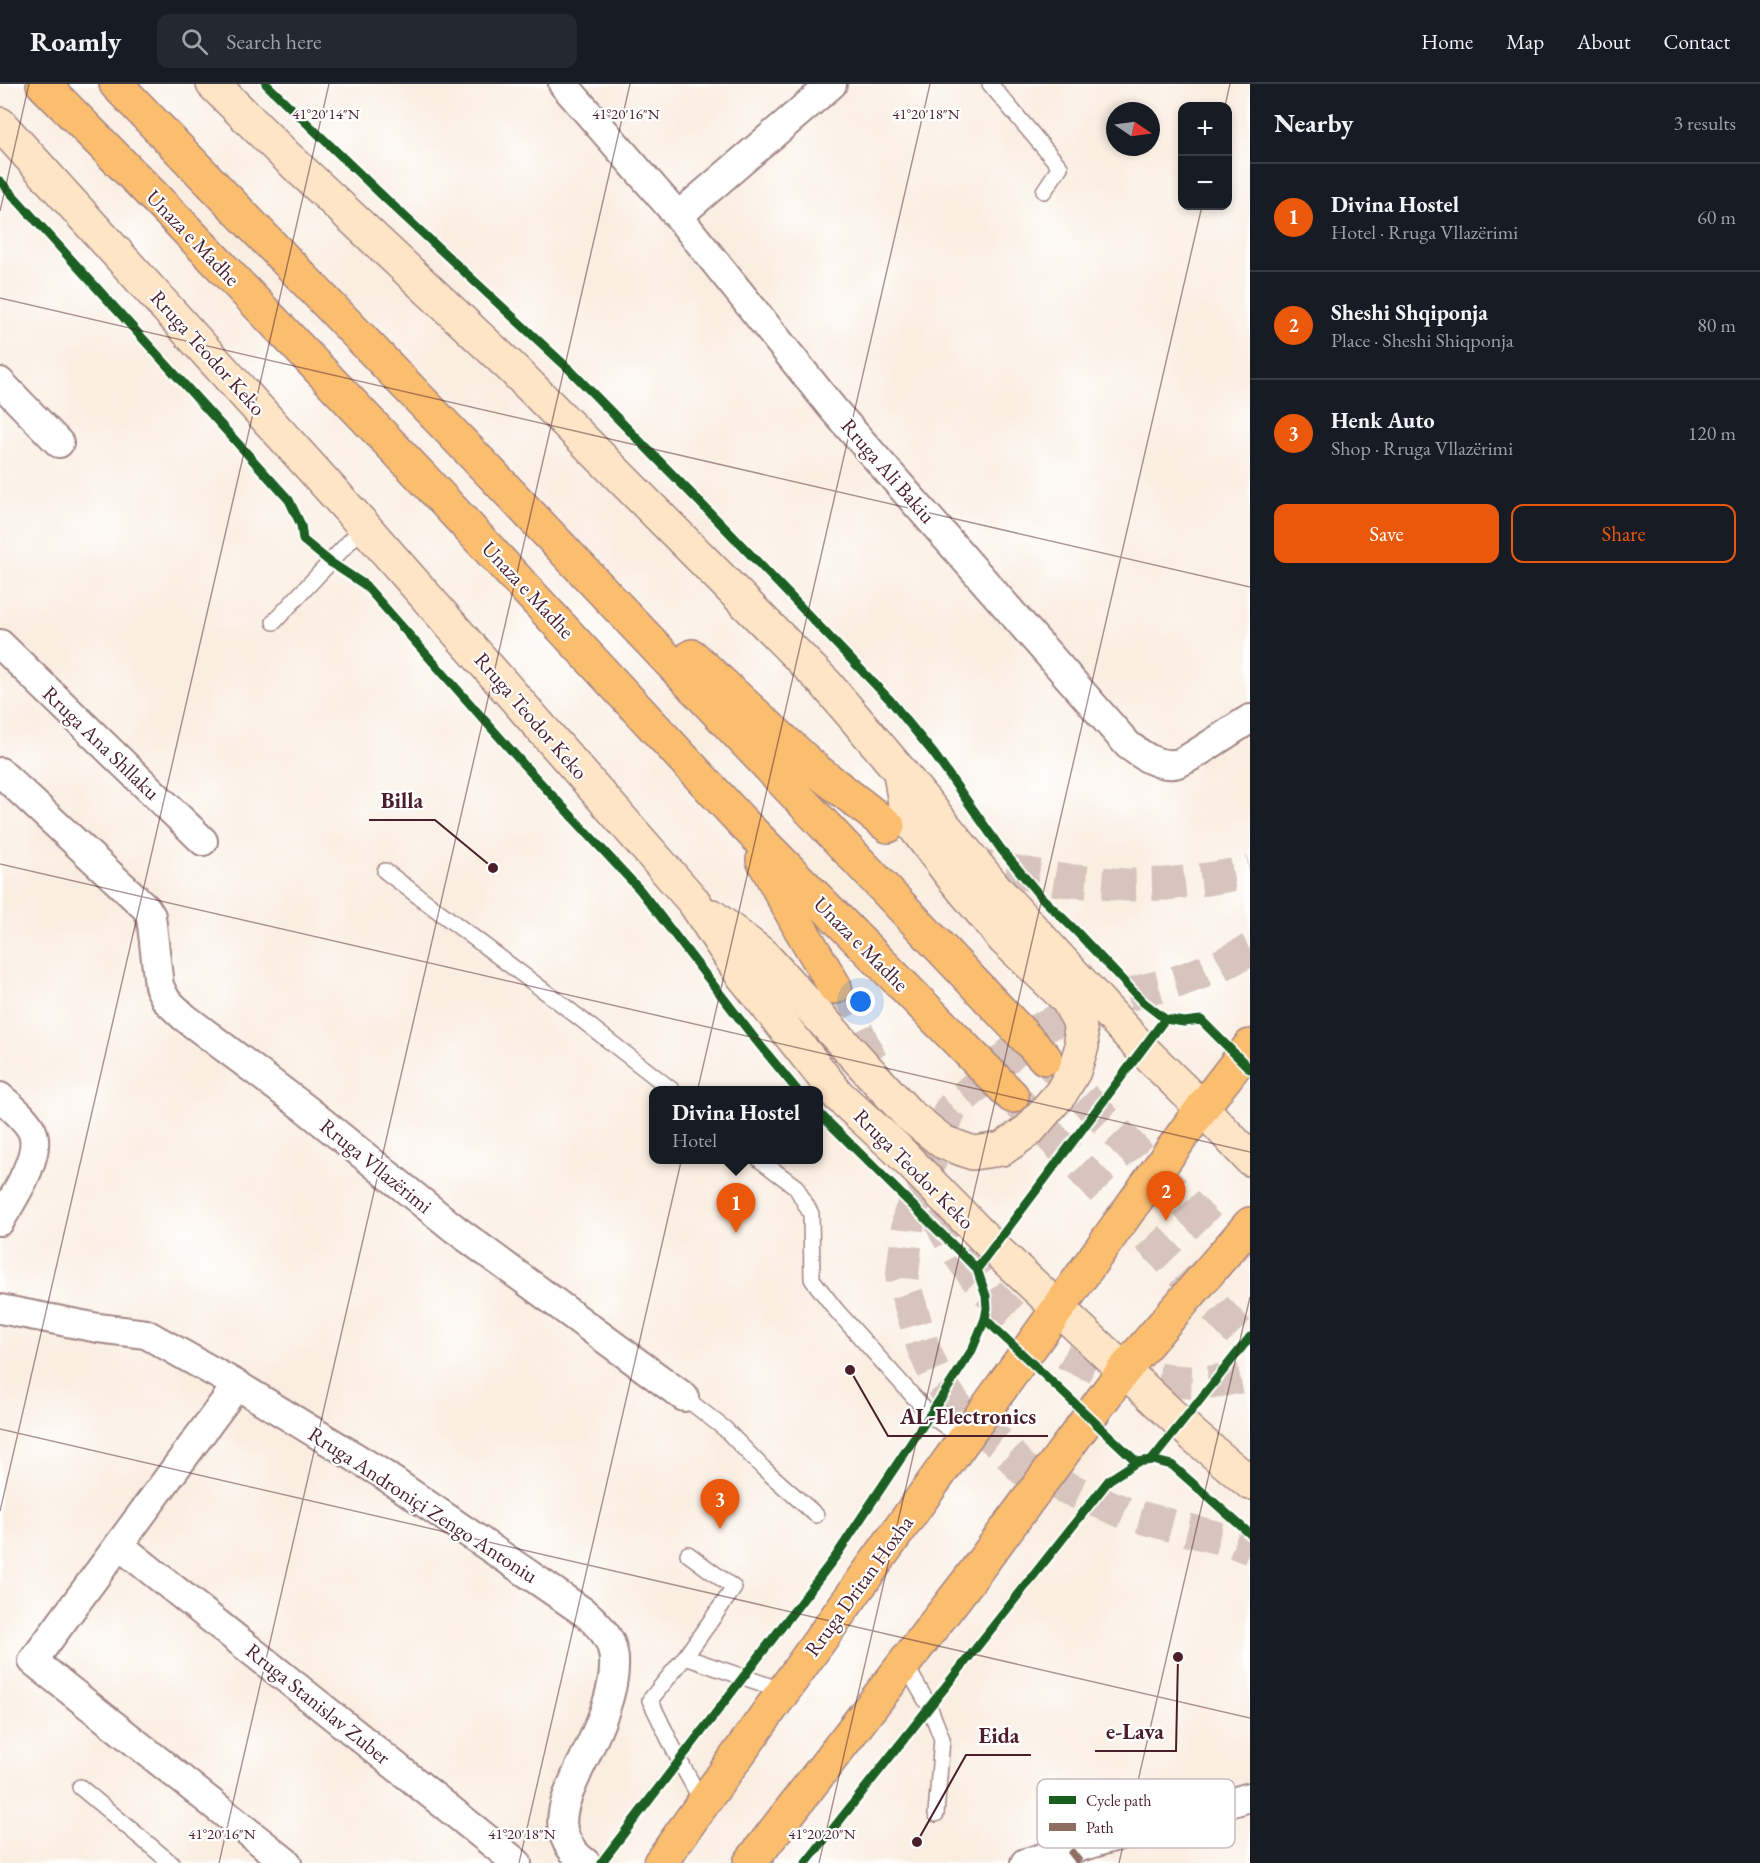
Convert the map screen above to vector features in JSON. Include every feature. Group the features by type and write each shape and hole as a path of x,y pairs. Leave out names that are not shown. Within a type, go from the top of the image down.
{"main road":[{"name":"Unaza e Madhe","path":"43,84 178,221 403,457 744,824 1012,1096"},
{"path":"116,84 487,469 1046,1058"},
{"path":"213,84 531,387 826,684 995,888 1142,1049 1203,1108 1250,1159"},
{"name":"Rruga Teodor Keko","path":"0,124 364,526 694,902 740,972 838,1095 896,1148 994,1248 1058,1309 1194,1436 1250,1483"},
{"path":"487,469 816,770 888,826"},
{"path":"694,902 762,954 908,1114 943,1142 973,1153 1002,1149 1029,1130 1061,1093 1074,1071 1082,1046 1079,1021 1067,999 1004,939 907,817 899,770"},
{"path":"744,824 835,987"},
{"name":"Rruga Dritan Hoxha","path":"660,1863 1203,1108 1250,1046"},
{"path":"750,1863 972,1576 1124,1370 1250,1224"}],"street":[{"name":"Rruga Ali Bakiu","path":"563,84 678,216 833,408 1128,745 1157,763 1176,765 1250,718"},
{"path":"678,216 832,84"},
{"path":"0,382 59,443"},
{"name":"Rruga Ana Shllaku","path":"0,644 203,841"},
{"name":"Rruga Vllazërimi","path":"0,772 146,908 151,916 159,986 172,1006 306,1109 454,1229 684,1397"},
{"path":"0,1096 23,1117 33,1132 34,1144 31,1161 0,1221"},
{"name":"Rruga Androniçi Zengo Antoniu","path":"0,1309 98,1328 146,1334 237,1385 381,1473 588,1615 606,1634 614,1652 614,1682 593,1740 567,1796 563,1813 563,1830 567,1843 575,1855 586,1863"},
{"path":"237,1385 33,1661 287,1863"},
{"name":"Rruga Stanislav Zuber","path":"119,1545 517,1863"},
{"path":"1235,1802 1250,1797"},
{"path":"1025,1863 1075,1856 1099,1848"}],"lane":[{"path":"990,84 1060,167 1044,191"},
{"path":"274,622 364,526"},
{"path":"385,871 667,1086"},
{"path":"765,1164 796,1187 811,1214 812,1279 836,1310 930,1415 964,1440"},
{"name":"Rruga Vllazërimi","path":"684,1397 725,1429 763,1468 816,1515"},
{"path":"688,1554 734,1588 651,1700 679,1760 703,1803"},
{"path":"685,1657 784,1691"},
{"path":"904,1664 929,1706 942,1739 936,1814"},
{"path":"80,1787 171,1863"}],"tunnel":[{"path":"959,857 979,865 1060,880 1126,885 1166,884 1250,872"},
{"path":"1250,950 1217,967 1176,982 1085,1006 1034,1032 950,1110 909,1216 902,1278 923,1347 936,1377 961,1413 998,1442 1024,1470 1128,1514 1250,1548"},
{"path":"835,987 870,1058 945,1231 972,1273 1006,1310 1045,1341 1066,1353 1089,1364 1119,1373 1188,1382 1215,1381 1250,1375"},
{"path":"1049,1062 1250,1270"},
{"path":"1012,1096 1250,1344"}],"marked path":[{"path":"1070,1850 1080,1863"}],"cycle path":[{"path":"266,84 570,370 890,700 934,754 1001,849 1041,897 1143,1002 1165,1019 1184,1022 1201,1020 1250,1069"},
{"path":"0,181 289,500 301,525 303,540 330,562 365,585 524,765 640,890 794,1086"},
{"path":"977,1269 1165,1019"},
{"path":"601,1863 836,1556 972,1350 985,1319 986,1296 977,1269 823,1117"},
{"path":"985,1319 1137,1462"},
{"path":"1152,1460 1250,1337"},
{"path":"806,1863 1109,1480 1137,1462 1152,1460 1172,1465 1250,1534"}],"place":[{"name":"Billa","path":"493,868"},
{"name":"Sheshi Shqiponja","path":"1166,1221"},
{"name":"Divina Hostel","path":"736,1233"},
{"name":"AL-Electronics","path":"850,1370"},
{"name":"Henk Auto","path":"720,1529"},
{"name":"e-Lava","path":"1178,1657"},
{"name":"Eida","path":"917,1842"}]}
